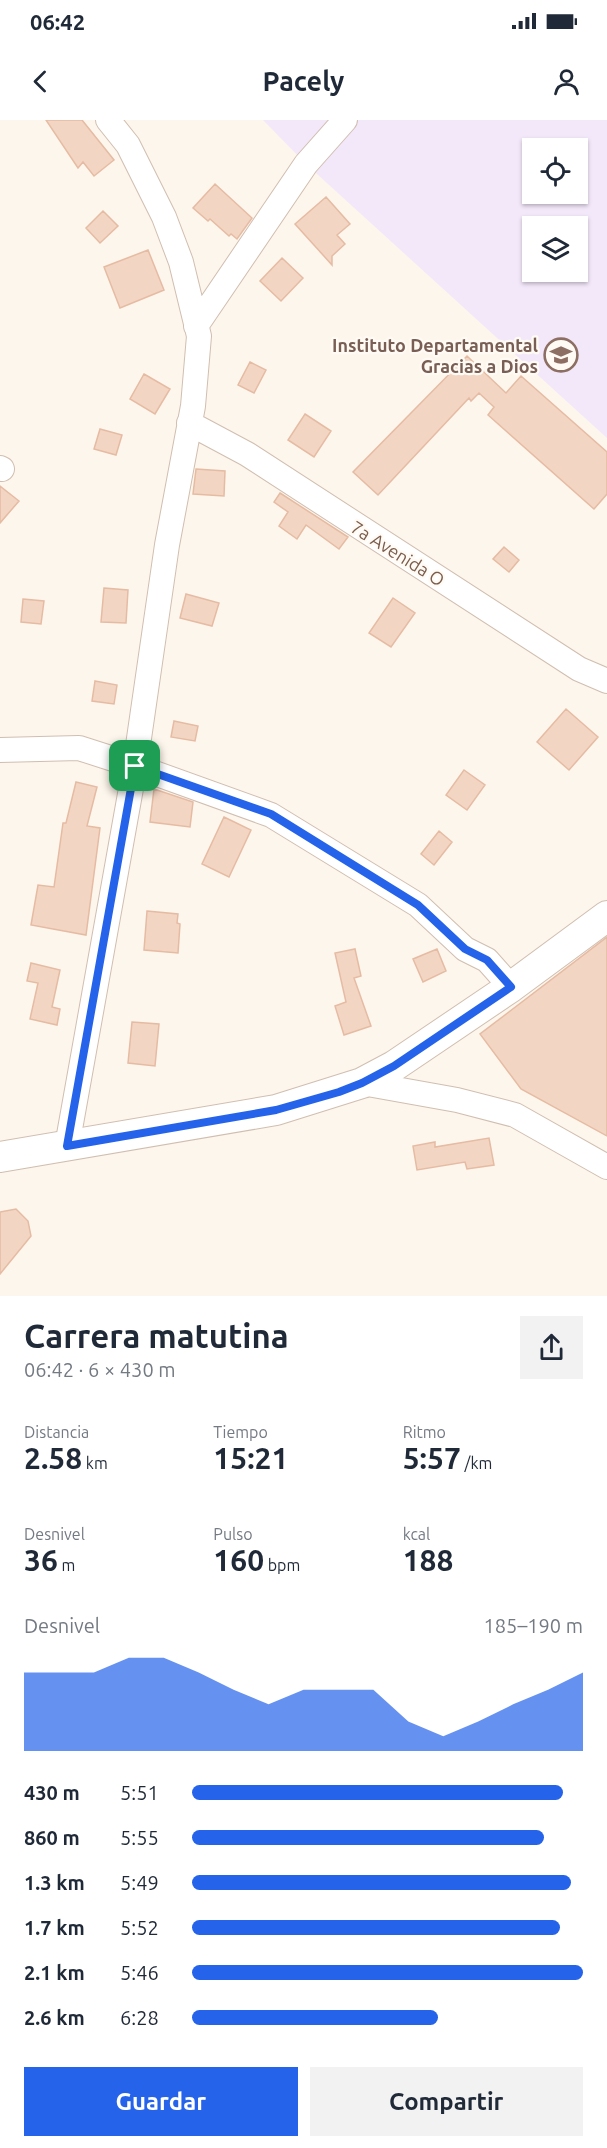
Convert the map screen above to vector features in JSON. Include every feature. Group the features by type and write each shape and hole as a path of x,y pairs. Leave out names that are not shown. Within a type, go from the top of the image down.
{"street":[{"path":"67,1146 135,766 167,545 189,423 199,336 181,262 164,217 128,145 108,120"},
{"path":"196,326 306,164 345,120"},
{"name":"7a Avenida O","path":"189,423 248,454 579,669 607,681"},
{"path":"0,750 80,748 271,814 418,905 465,949 487,960 511,987"},
{"path":"0,1157 276,1110 362,1083 394,1066 511,987 607,916"},
{"path":"362,1083 457,1100 514,1115 607,1167"}],"shaded area":[{"name":"Instituto Departamental Gracias a Dios","path":"263,120 607,120 607,438 306,164"}],"building":[{"path":"46,120 82,120 114,160 94,176 83,162 78,168"},
{"path":"215,184 252,218 237,239 231,234 229,236 193,208"},
{"path":"326,197 350,224 337,235 345,244 332,256 332,265 295,224"},
{"path":"103,211 118,226 100,243 86,228"},
{"path":"148,250 164,290 120,308 104,267"},
{"path":"282,258 303,278 281,301 260,281"},
{"path":"467,356 506,393 521,376 607,452 607,494 594,509 488,415 494,407 479,393 471,401 469,398 378,495 353,472"},
{"path":"250,362 266,370 254,393 238,385"},
{"path":"144,374 170,389 155,414 130,399"},
{"path":"305,414 331,431 314,457 288,440"},
{"path":"100,429 122,435 116,455 94,449"},
{"path":"196,469 225,471 224,496 193,494"},
{"path":"0,486 19,501 0,523"},
{"path":"280,493 348,537 339,549 306,525 297,539 279,526 288,512 274,502"},
{"path":"504,547 519,560 509,572 493,559"},
{"path":"104,588 128,590 126,623 101,622"},
{"path":"186,594 219,603 212,626 180,618"},
{"path":"393,598 415,613 391,647 369,633"},
{"path":"23,599 44,601 41,624 21,622"},
{"path":"95,681 117,685 114,704 92,701"},
{"path":"566,709 598,737 569,770 537,742"},
{"path":"174,721 198,726 195,741 171,737"},
{"path":"464,770 485,785 467,810 446,795"},
{"path":"76,782 97,787 87,826 100,828 86,935 31,925 38,885 54,887 63,823 66,823"},
{"path":"154,789 193,802 190,827 150,822"},
{"path":"224,817 251,830 229,877 202,864"},
{"path":"439,831 452,842 434,865 421,854"},
{"path":"147,911 178,914 177,923 180,924 178,953 144,950"},
{"path":"607,937 607,1136 521,1089 480,1034"},
{"path":"355,949 361,976 354,978 371,1026 344,1035 335,1006 346,1002 335,953"},
{"path":"437,949 446,971 423,982 413,959"},
{"path":"31,963 60,970 52,1007 60,1009 57,1025 30,1019 38,983 27,981"},
{"path":"132,1022 159,1024 155,1066 128,1063"},
{"path":"489,1138 494,1165 467,1169 465,1162 417,1170 413,1146 435,1142 435,1147"},
{"path":"16,1209 28,1221 31,1236 0,1274 0,1212"}],"place":[{"name":"Instituto Departamental Gracias a Dios","path":"561,355"}],"route":[{"path":"135,766 271,814 418,905 465,949 487,960 511,987 394,1066 339,1092 276,1110 67,1146 135,766"}]}
